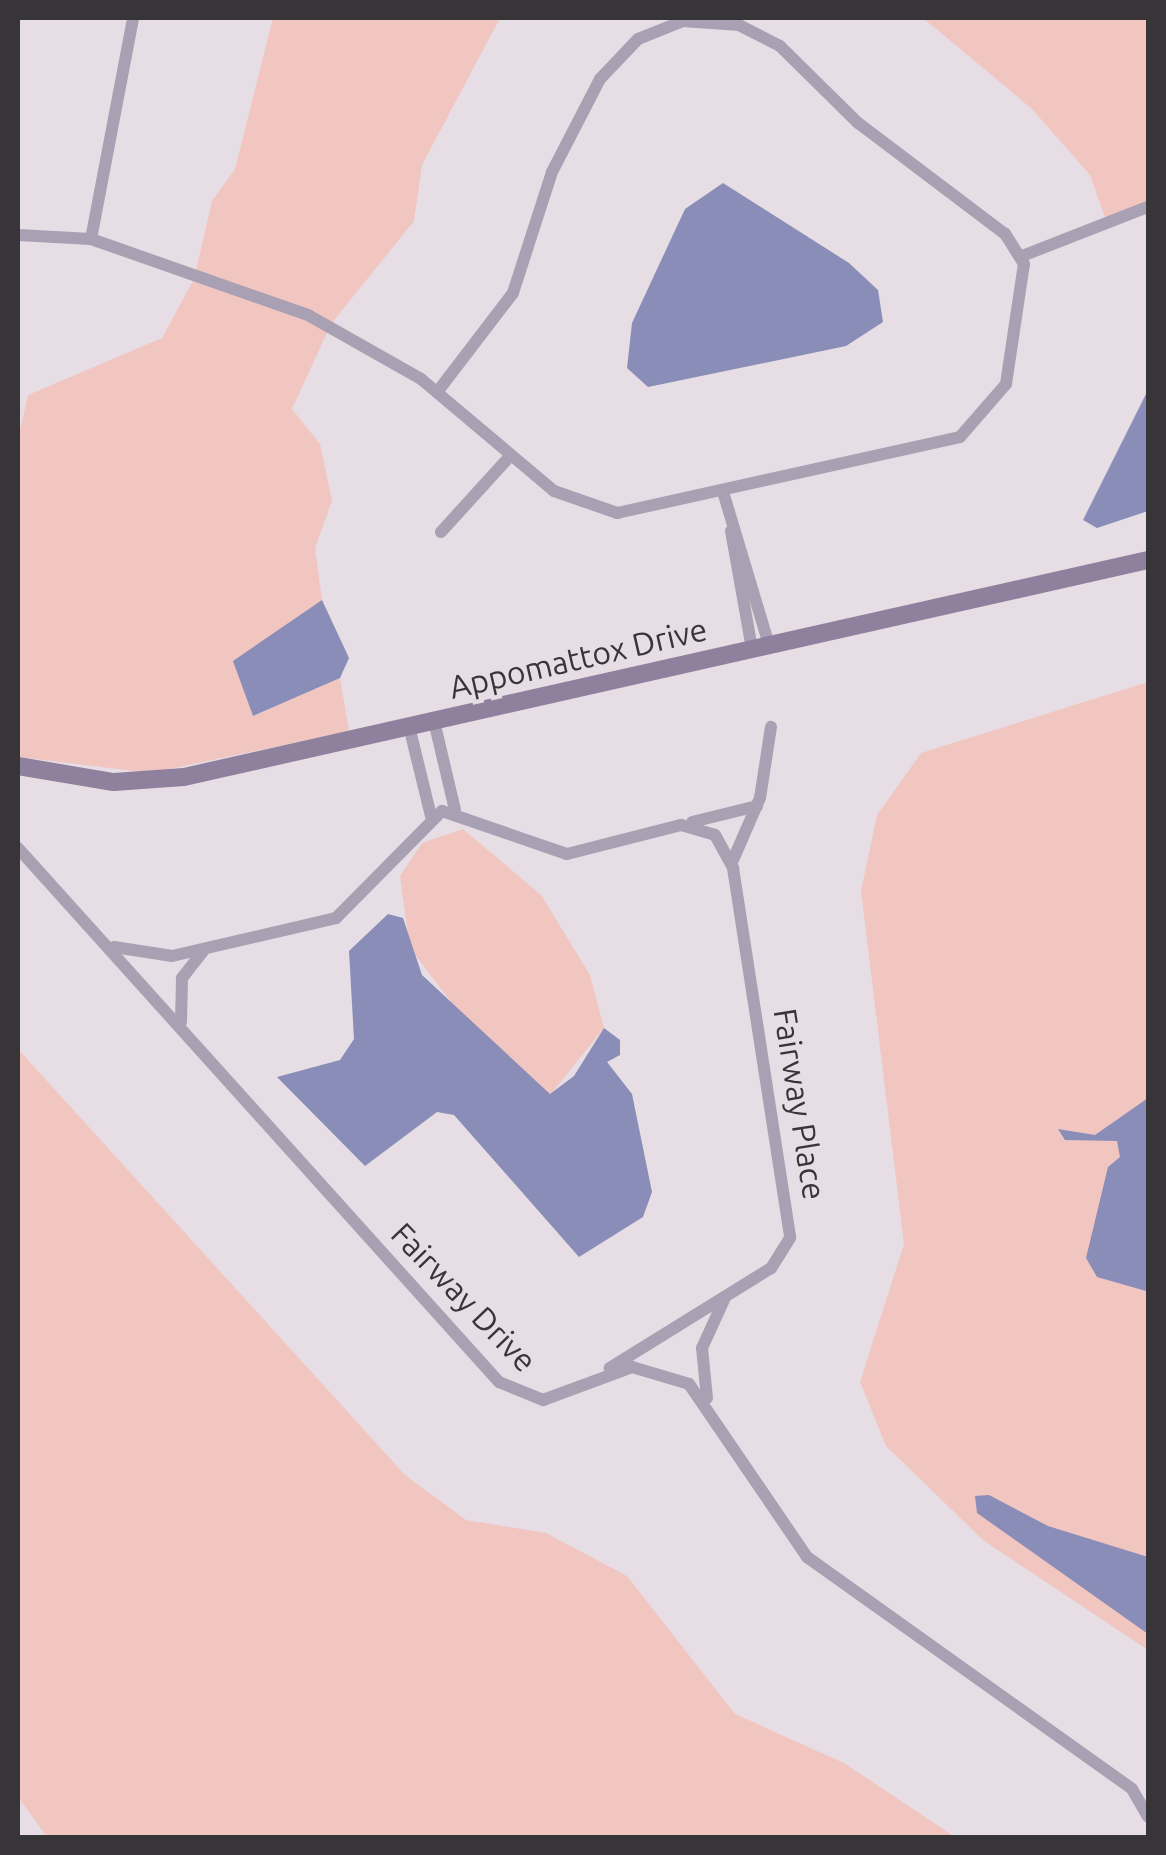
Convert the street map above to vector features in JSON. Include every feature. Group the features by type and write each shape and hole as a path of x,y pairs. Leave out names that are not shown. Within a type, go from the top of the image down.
{"street":[{"path":"90,240 133,18"},
{"path":"438,391 518,284 552,172 600,79 638,39 683,21 739,24 780,46 1022,256"},
{"path":"1022,256 1148,207"},
{"path":"18,235 90,240 308,315 438,391 554,492 596,509 640,512 929,450 973,428 1009,374 1022,256"},
{"path":"442,532 511,454"},
{"path":"724,496 760,647"},
{"name":"Appomattox Drive","path":"18,766 152,782 1148,560"},
{"path":"434,720 455,810"},
{"path":"409,726 430,816"},
{"path":"733,868 757,806 771,727"},
{"path":"101,937 144,958 204,951 350,911 430,816 455,810 568,854 757,806"},
{"path":"680,826 715,835 733,868"},
{"name":"Fairway Drive","path":"18,848 498,1382 543,1400 590,1380 649,1368 681,1379 710,1406 807,1557 1132,1790 1148,1817"},
{"name":"Fairway Place","path":"590,1380 781,1258 792,1230 733,868"},
{"path":"186,1033 178,989 204,951"},
{"path":"710,1406 701,1373 706,1332 740,1287"}],"shaded area":[{"path":"273,18 500,18 422,165 414,221 331,324 292,409 320,444 332,501 315,548 322,600 234,662 253,716 340,678 349,731 151,773 18,757 18,439 28,395 162,338 194,279 212,201 235,169"},
{"path":"923,18 1148,18 1148,208 1107,223 1090,175 1032,109"},
{"path":"1148,682 1148,1650 984,1541 886,1446 860,1382 904,1244 861,891 877,815 921,753"},
{"path":"463,829 541,895 590,975 604,1028 550,1095 470,1027 410,948 400,876 422,843"},
{"path":"18,1049 405,1475 466,1520 546,1533 627,1576 735,1714 844,1763 955,1837 47,1837 18,1797"}],"water":[{"path":"723,183 849,263 878,290 883,322 846,346 648,387 627,368 632,323 685,209"},
{"path":"1148,390 1148,511 1097,528 1083,520"},
{"path":"322,600 349,658 340,678 253,716 233,661"},
{"path":"388,914 403,918 422,975 550,1094 574,1076 604,1028 620,1040 620,1055 607,1062 632,1094 652,1192 643,1217 579,1257 454,1115 437,1112 365,1166 277,1077 340,1060 354,1039 349,951"},
{"path":"1148,1098 1146,1291 1097,1277 1086,1258 1108,1167 1120,1157 1117,1141 1065,1140 1058,1129 1095,1135"},
{"path":"989,1495 1048,1526 1148,1557 1148,1634 977,1513 975,1496"}]}
